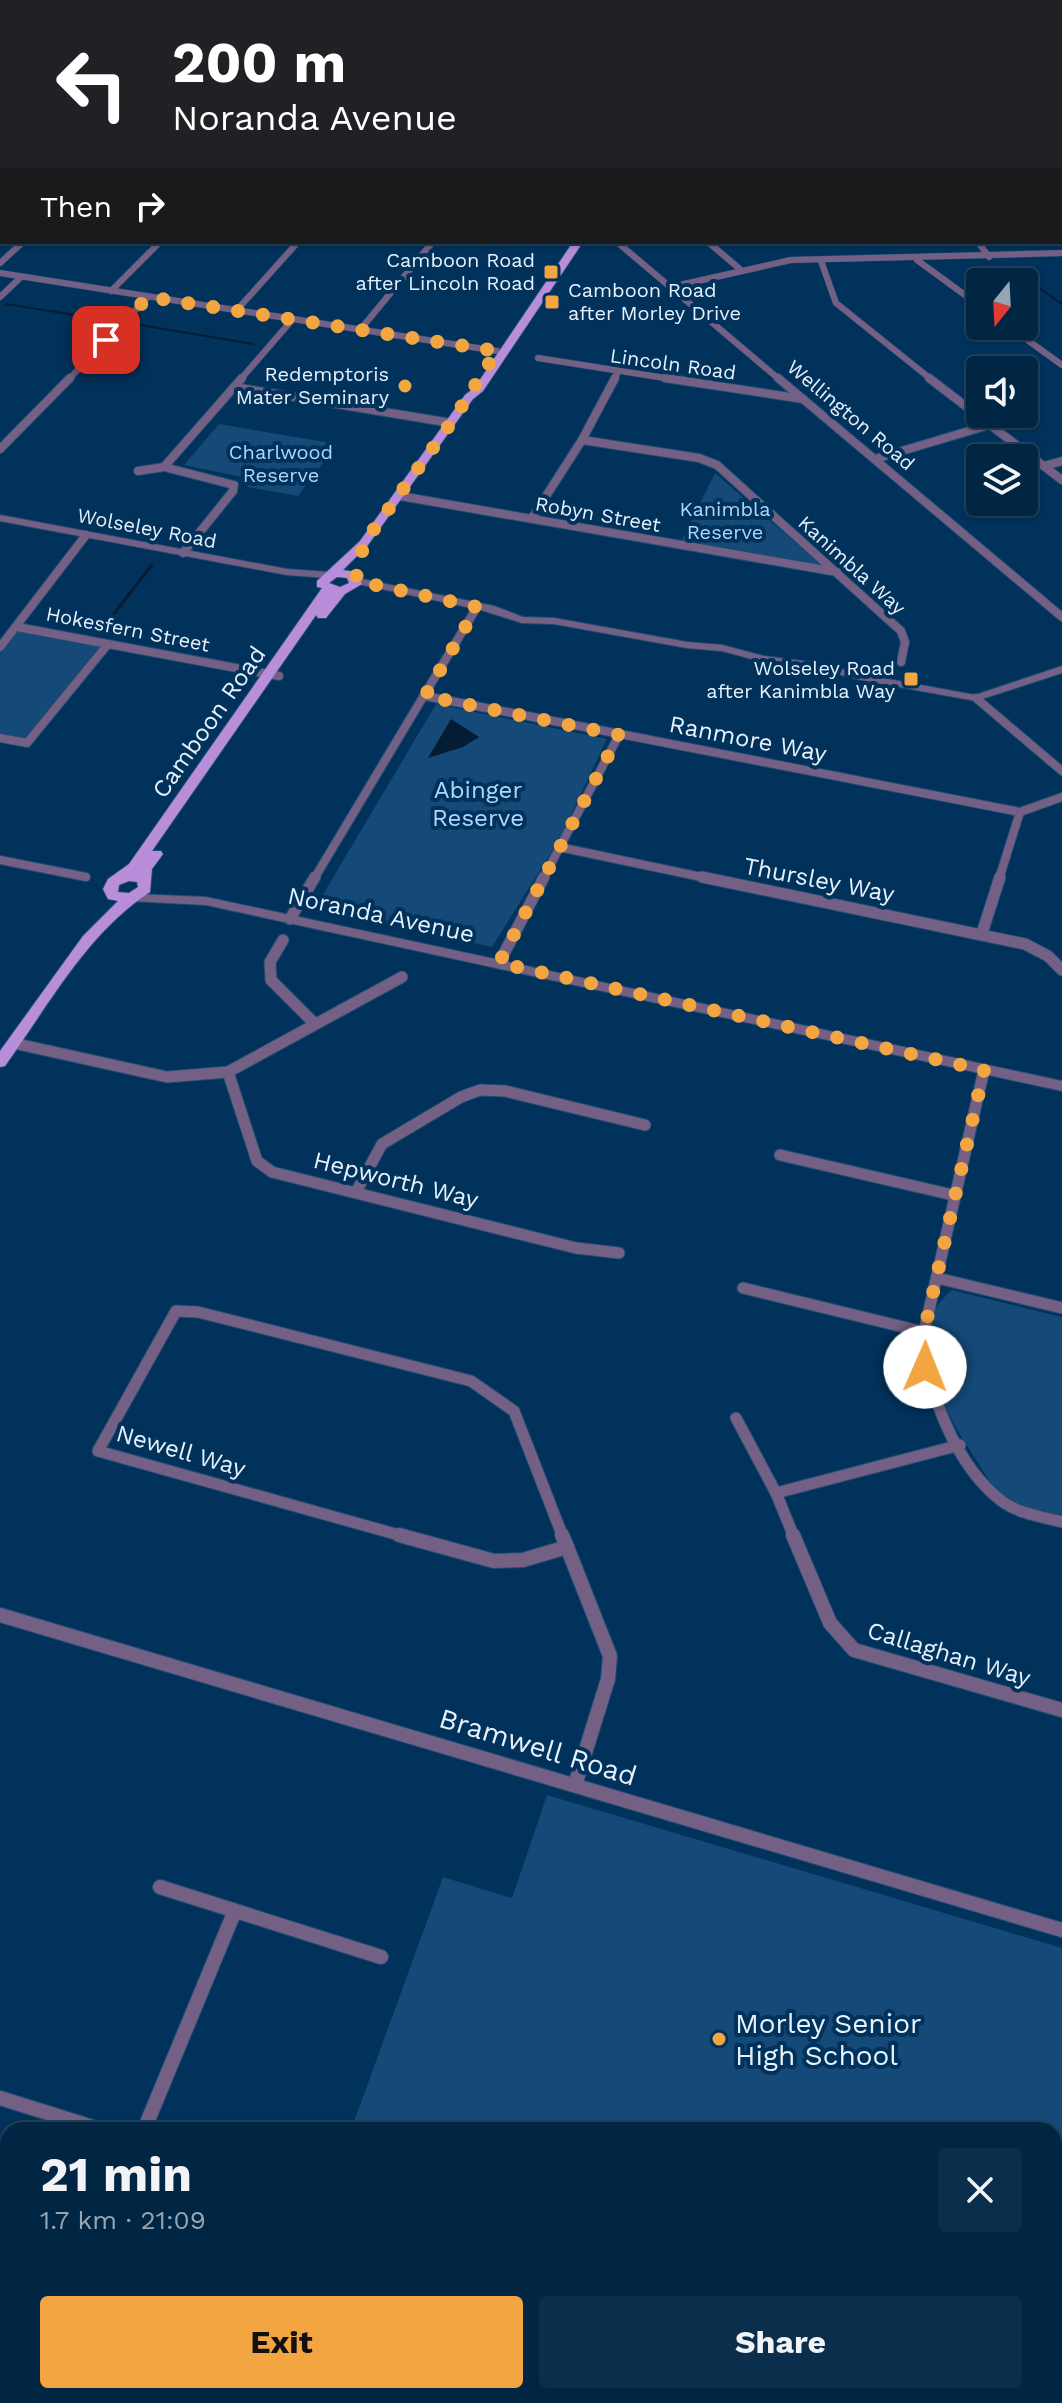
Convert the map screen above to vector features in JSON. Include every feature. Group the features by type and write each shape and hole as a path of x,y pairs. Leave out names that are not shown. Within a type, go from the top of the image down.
{"main road":[{"path":"565,244 565,258"},
{"name":"Camboon Road","path":"111,893 110,886 134,867 274,675 364,543 469,397 479,389 565,258 577,244"},
{"name":"Camboon Road","path":"469,397 471,387 517,330"},
{"name":"Camboon Road","path":"339,583 364,543"},
{"name":"Camboon Road","path":"145,884 145,869 274,675"},
{"path":"88,939 145,884 133,876 122,877"},
{"path":"0,1062 88,939 111,893 131,898"}],"street":[{"path":"0,263 21,244"},
{"path":"111,291 158,244"},
{"path":"236,311 296,244"},
{"path":"360,330 431,244"},
{"name":"Wellington Road","path":"619,244 1062,617"},
{"path":"710,244 741,270"},
{"path":"979,244 989,257"},
{"path":"671,287 791,260 917,260 1061,254"},
{"path":"917,260 966,296"},
{"path":"821,261 836,303 966,407"},
{"path":"0,273 497,351"},
{"path":"0,297 21,277"},
{"path":"0,449 148,297"},
{"path":"164,467 292,320"},
{"path":"1027,340 1062,365"},
{"name":"Lincoln Road","path":"538,358 804,399"},
{"path":"532,518 582,440 618,372"},
{"path":"234,387 451,423"},
{"path":"875,459 979,428"},
{"path":"993,428 1062,480"},
{"name":"Kanimbla Way","path":"582,440 699,458 717,465 901,631 905,642 901,662"},
{"path":"1044,466 1062,461"},
{"path":"138,471 164,467 234,485 233,491 183,553"},
{"name":"Robyn Street","path":"400,496 837,572"},
{"name":"Wolseley Road","path":"0,518 482,608 522,620 554,621 687,645 731,658 780,662 812,673 861,677 976,698 1062,669"},
{"path":"0,647 86,535"},
{"path":"290,919 482,608"},
{"name":"Hokesfern Street","path":"17,627 274,675"},
{"path":"0,738 27,743 108,644"},
{"name":"Ranmore Way","path":"425,696 1020,812"},
{"path":"976,698 1062,771"},
{"path":"499,963 559,847 594,788 619,735"},
{"path":"982,933 1020,812 1062,797"},
{"name":"Thursley Way","path":"559,847 982,933 1025,944 1048,956 1062,970"},
{"path":"0,860 86,877"},
{"name":"Noranda Avenue","path":"145,884 206,901 1062,1086"},
{"name":"Noranda Avenue","path":"131,898 206,901"},
{"path":"283,940 270,962 271,980 314,1023"},
{"path":"13,1043 167,1077 228,1072 402,977"},
{"path":"984,1070 924,1332 925,1367 960,1445 986,1485 1007,1505 1062,1522"},
{"name":"Hepworth Way","path":"228,1072 251,1145 263,1167 576,1248 619,1253"},
{"path":"356,1192 382,1144 461,1097 480,1090 505,1091 645,1125"},
{"path":"780,1155 953,1195"},
{"path":"937,1278 1062,1308"},
{"path":"743,1288 924,1332"},
{"name":"Newell Way","path":"569,1546 523,1560 494,1561 98,1451 176,1311 198,1312 471,1381 490,1391 514,1411 569,1546 610,1656 608,1679 575,1785"},
{"name":"Callaghan Way","path":"736,1418 776,1493 830,1623 854,1650 868,1657 1062,1710"},
{"path":"776,1493 960,1445"},
{"name":"Bramwell Road","path":"0,1615 1062,1930"},
{"path":"160,1887 234,1913 381,1957"},
{"path":"147,2122 234,1913"},
{"path":"0,2098 76,2122"}],"green space":[{"name":"Charlwood Reserve","path":"219,424 337,444 298,496 247,487 252,479 184,465"},
{"name":"Kanimbla Reserve","path":"715,473 827,570 680,544"},
{"path":"17,627 108,644 27,743 0,738 0,647"},
{"name":"Abinger Reserve","path":"436,704 607,739 559,840 492,947 315,908"},
{"path":"952,1290 1062,1317 1062,1518 1009,1501 995,1490 951,1418 929,1363 927,1337 934,1312"},
{"name":"Morley Senior High School","path":"547,1795 1062,1948 1062,2122 354,2122 443,1877 512,1898"}],"shaded area":[{"path":"451,719 479,737 463,747 428,758"}],"waterway":[{"path":"1038,287 1062,304"},
{"path":"6,304 107,320"},
{"path":"134,324 253,344"},
{"path":"109,620 152,565"}],"place":[{"name":"Camboon Road after Lincoln Road","path":"551,272"},
{"name":"Camboon Road after Morley Drive","path":"552,302"},
{"name":"Redemptoris Mater Seminary","path":"405,386"},
{"name":"Wolseley Road after Kanimbla Way","path":"911,679"},
{"name":"Morley Senior High School","path":"719,2039"}],"route":[{"path":"106,340 148,297 497,351 471,387 469,397 451,423 364,543 356,578 357,581 407,594 477,607 425,696 619,735 594,788 559,847 499,963 984,1070 924,1332 922,1347 925,1367"}]}
